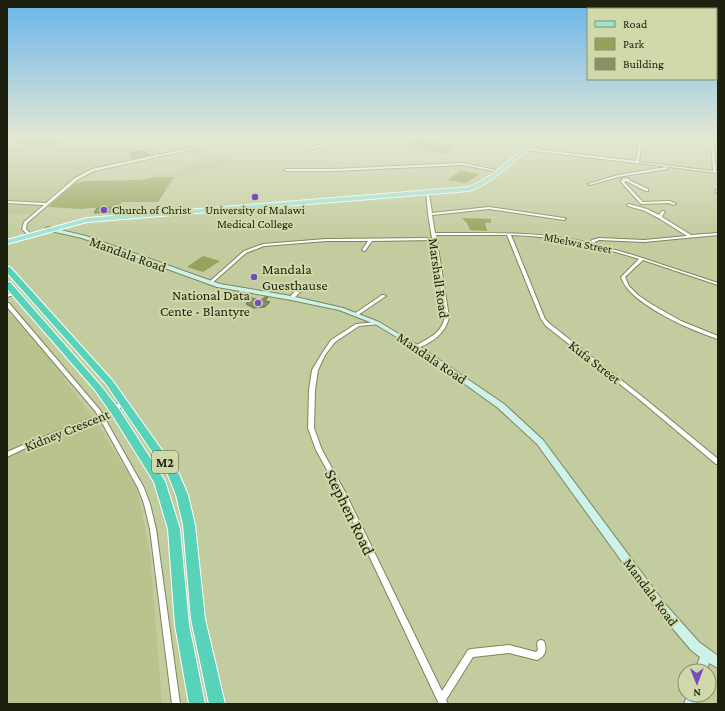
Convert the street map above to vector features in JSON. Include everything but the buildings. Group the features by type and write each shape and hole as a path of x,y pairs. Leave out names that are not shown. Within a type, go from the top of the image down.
{"highway":[{"name":"M2","path":"7,269 109,382 123,400 165,462 182,495 188,525 198,619 217,704"},
{"name":"M2","path":"7,284 11,294 98,388 115,411 159,481 170,512 174,529 182,625 197,704"}],"main road":[{"path":"9,242 78,221 106,217 427,193 474,187 496,172"}],"street":[{"path":"30,235 24,230 24,226 46,204 76,179 88,172"},
{"path":"590,184 618,176 642,172"},
{"path":"618,176 647,190"},
{"path":"628,180 622,181 642,204 670,202 674,204"},
{"name":"Marshall Road","path":"417,347 441,333 447,317 427,193"},
{"path":"7,202 46,204"},
{"path":"629,205 646,210 690,236"},
{"path":"430,214 489,208 564,219"},
{"path":"661,218 660,216 663,212"},
{"name":"Mandala Road","path":"48,229 84,237 210,283 232,289 291,298 329,306 359,315 377,323 417,347 501,406 540,442 661,608 680,630 706,655 718,662"},
{"name":"Mbelwa Street","path":"210,283 245,252 263,245 326,240 509,234 543,236 592,244 718,284"},
{"name":"Kufa Street","path":"509,234 544,319 548,325 637,395 718,462"},
{"path":"592,244 593,241 599,239 644,240 718,234"},
{"path":"364,250 371,239"},
{"path":"642,259 623,277 624,282 630,290 639,298 675,319 718,338"},
{"path":"291,298 298,292 314,284"},
{"path":"358,326 359,315 384,296"},
{"path":"7,304 101,416 141,488 147,504 154,538 176,704"},
{"name":"Stephen Road","path":"377,323 358,326 328,347 315,370 312,390 310,428 319,450 342,492 443,702"},
{"name":"Kidney Crescent","path":"7,455 32,443 115,411 123,400"},
{"path":"443,702 471,653 508,649 537,656 542,651 541,644"},
{"path":"704,663 706,655"}],"shaded area":[{"path":"7,172 87,172 58,190 32,214 7,214"},
{"path":"197,172 174,177 156,177 154,174"},
{"path":"7,310 49,358 98,425 137,489 150,554 162,704 7,704"}],"green space":[{"path":"458,172 479,174 466,183 448,180"},
{"path":"156,177 174,177 158,202 122,202 119,206 80,209 48,207 74,184 84,181 140,180"},
{"path":"462,218 491,219 491,223 485,223 487,231 470,230 467,223"},
{"path":"203,256 220,261 203,272 187,267"}],"place":[{"name":"University of Malawi Medical College","path":"255,197"},
{"name":"Church of Christ","path":"104,210"},
{"name":"Mandala Guesthause","path":"254,277"},
{"name":"National Data Cente - Blantyre","path":"258,303"}]}
